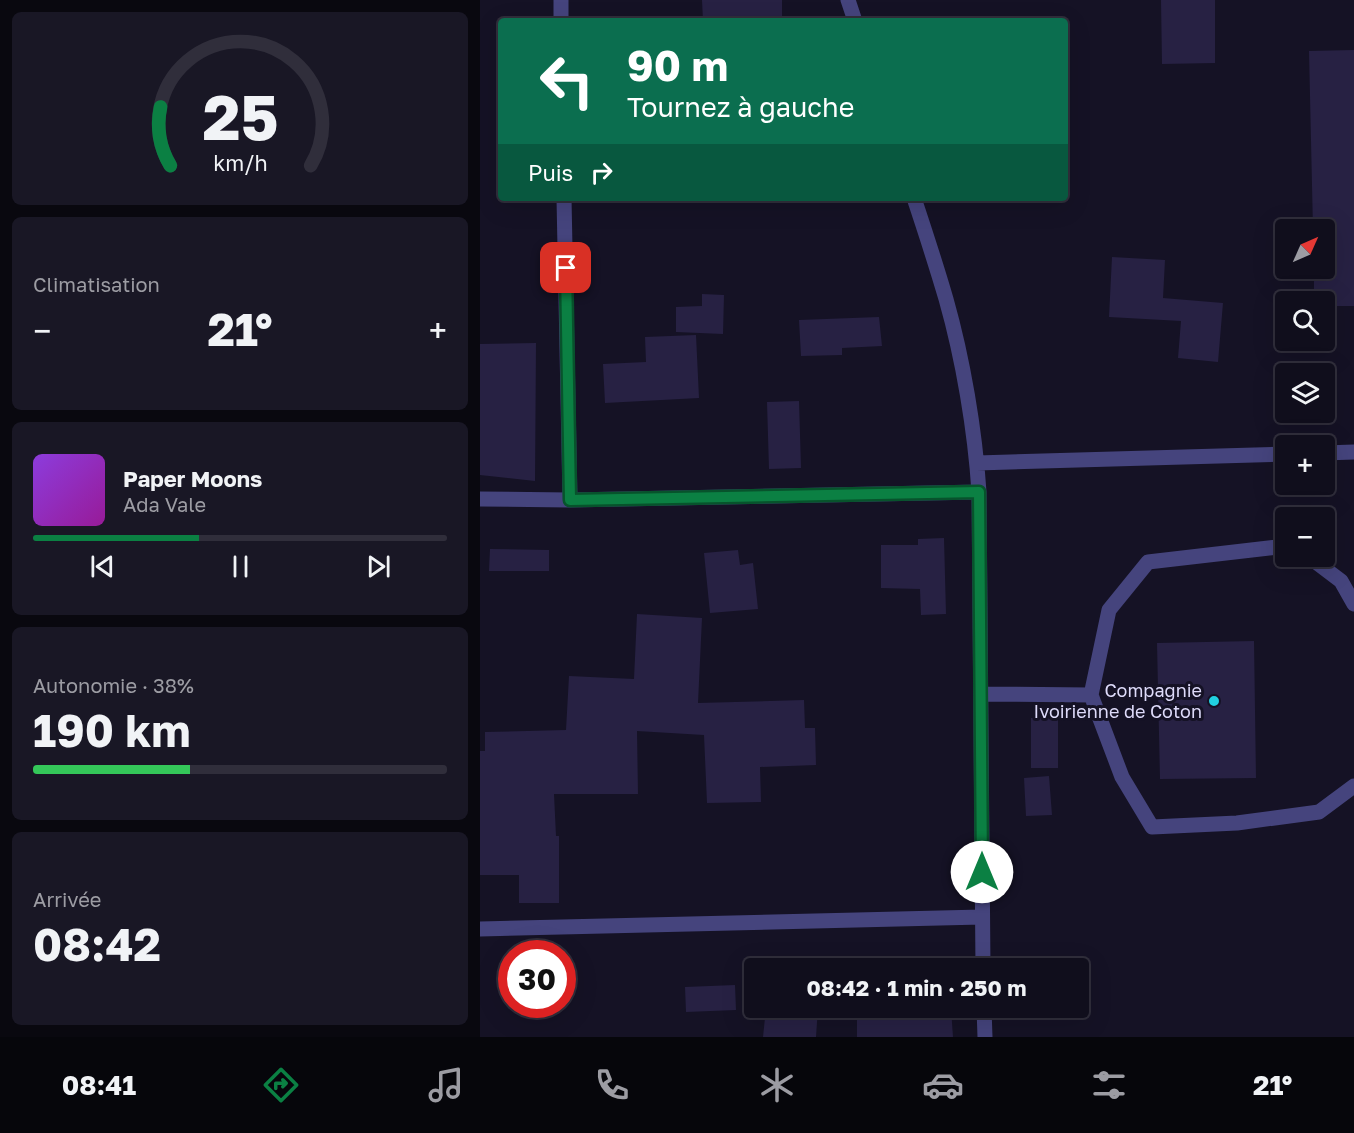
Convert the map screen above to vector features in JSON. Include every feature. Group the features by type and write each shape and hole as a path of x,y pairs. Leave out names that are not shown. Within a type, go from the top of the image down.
{"street":[{"path":"561,0 561,18"},
{"path":"848,0 854,18"},
{"path":"564,201 570,500"},
{"path":"915,201 946,299 957,343 977,463 983,958"},
{"path":"1335,453 1354,452"},
{"path":"977,463 1275,454"},
{"path":"480,499 570,500 979,492"},
{"path":"1275,547 1148,562 1109,610 1091,695 1122,777 1152,827 1237,824 1319,812 1354,786"},
{"path":"1323,567 1341,581 1354,604"},
{"path":"981,694 1091,695"},
{"path":"480,929 982,916"},
{"path":"984,1018 985,1037"}],"building":[{"path":"702,0 782,0 782,18 703,18"},
{"path":"1161,0 1215,0 1215,63 1162,64"},
{"path":"1354,50 1354,306 1335,306 1335,291 1314,291 1314,279 1335,279 1335,219 1313,219 1309,51"},
{"path":"1112,257 1165,260 1163,298 1223,303 1218,362 1178,358 1181,321 1109,317"},
{"path":"702,294 724,295 723,334 676,332 676,307 702,306"},
{"path":"879,317 882,346 842,348 842,355 801,356 799,320"},
{"path":"696,335 699,398 605,403 603,364 646,362 645,337"},
{"path":"536,343 535,481 480,475 480,344"},
{"path":"799,401 801,468 769,469 767,402"},
{"path":"944,538 946,614 921,615 920,589 881,588 881,545 918,545 918,539"},
{"path":"490,549 549,550 549,571 489,571"},
{"path":"738,550 740,565 753,563 758,609 710,613 704,553"},
{"path":"637,614 702,618 698,703 804,700 805,728 815,728 816,765 760,767 761,802 707,803 704,735 637,731 638,794 554,794 556,836 559,836 559,903 519,903 519,875 480,875 480,751 485,751 485,732 566,730 569,676 634,679"},
{"path":"1254,641 1256,778 1160,779 1157,643"},
{"path":"1031,718 1058,718 1058,768 1031,768"},
{"path":"1049,776 1052,815 1026,816 1024,778"},
{"path":"735,985 736,1010 686,1012 685,987"},
{"path":"765,1018 817,1018 816,1037 763,1037"},
{"path":"857,1018 952,1018 953,1037 857,1037"}],"place":[{"name":"Compagnie Ivoirienne de Coton","path":"1214,701"}],"route":[{"path":"566,268 570,500 979,492 982,872"}]}
